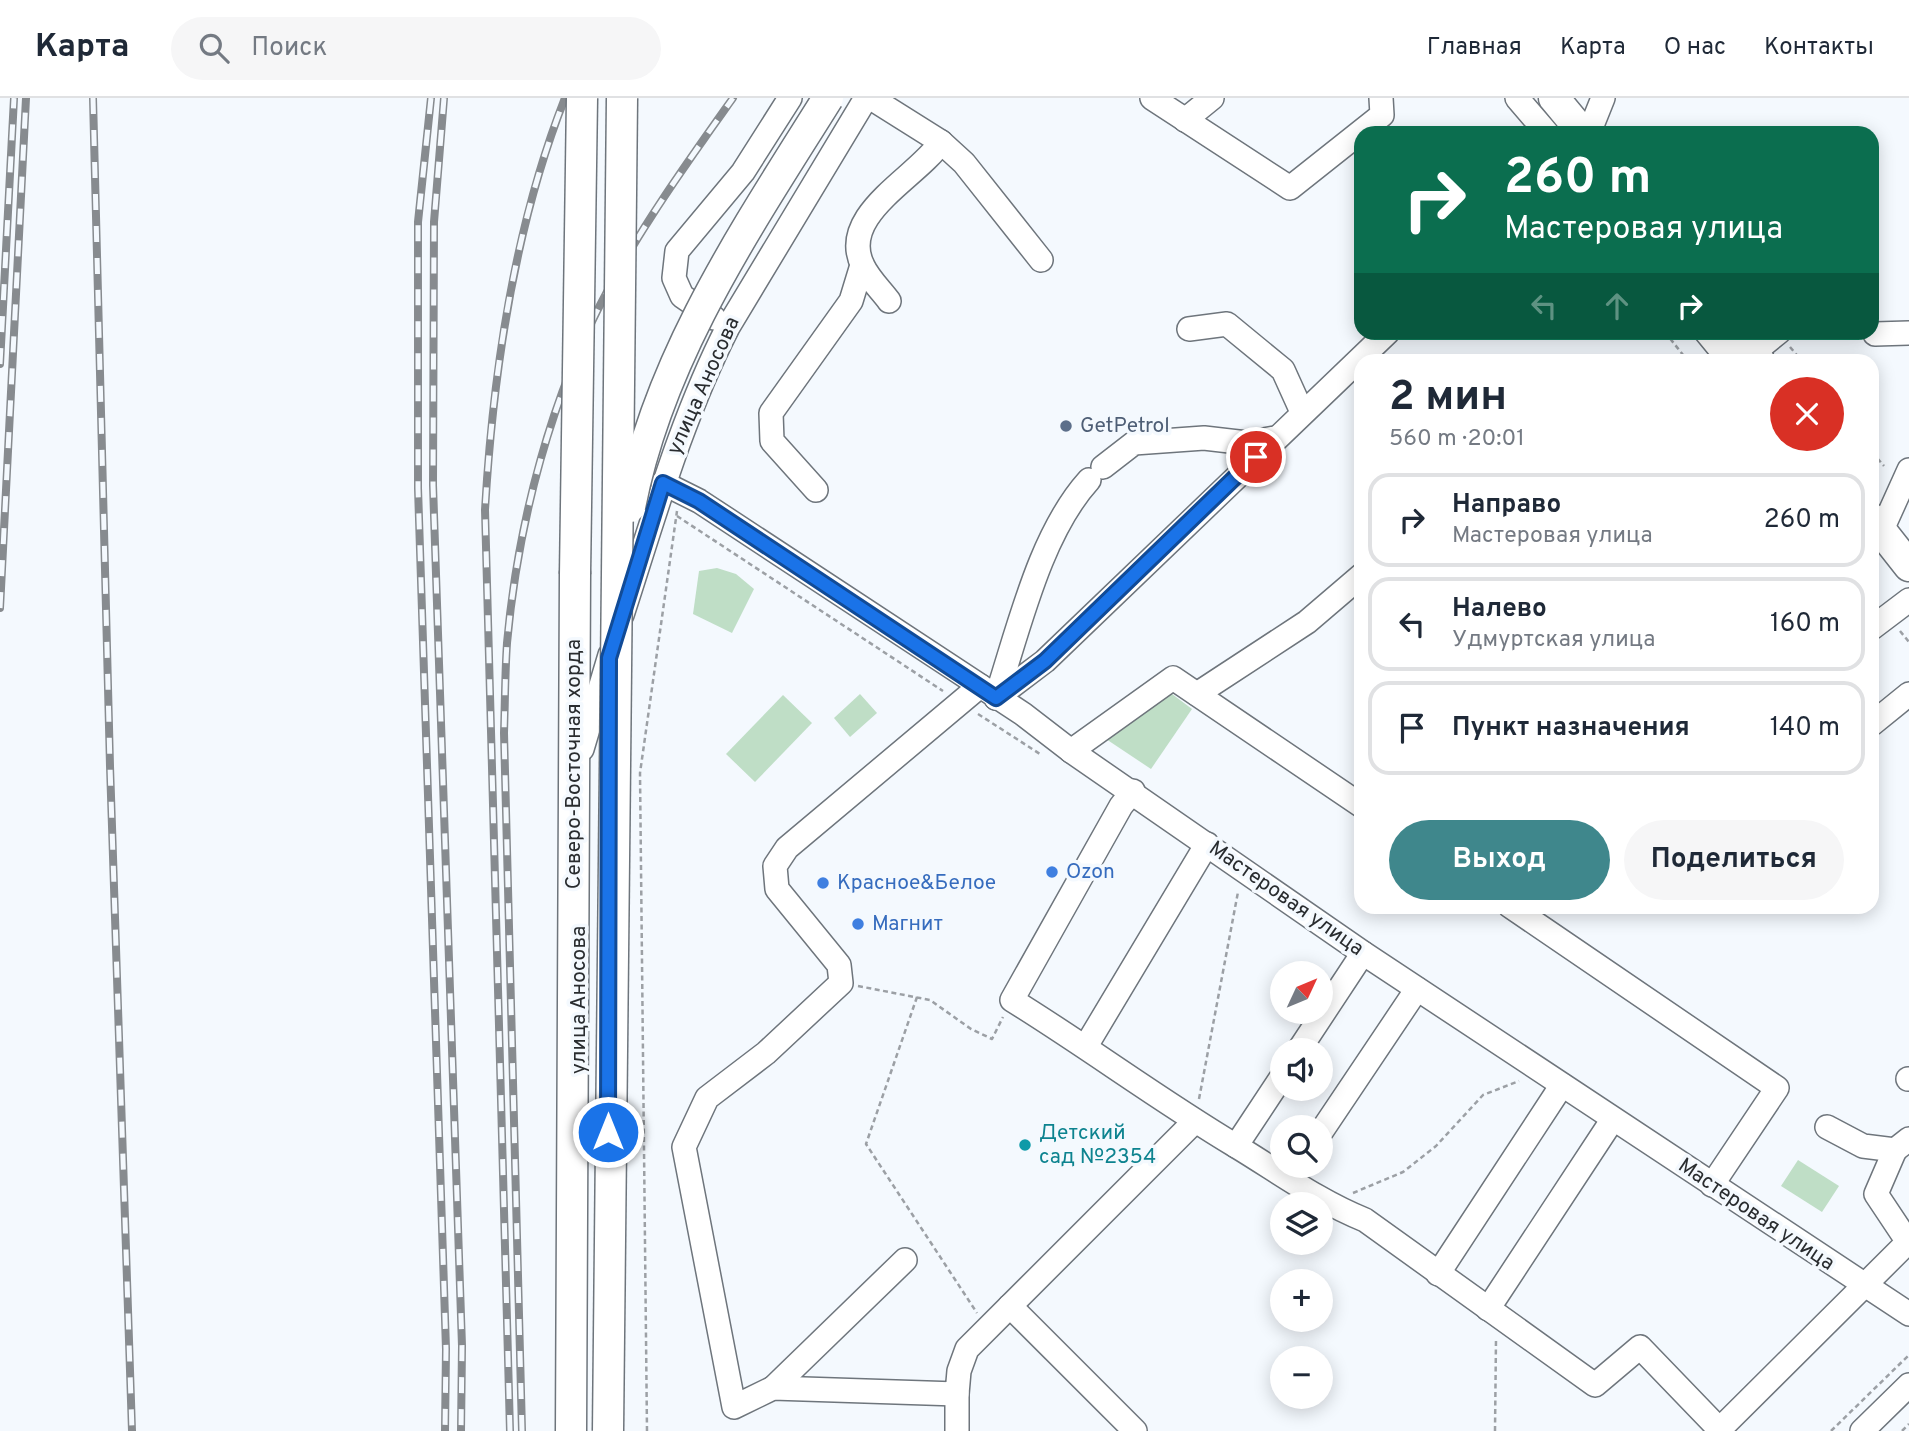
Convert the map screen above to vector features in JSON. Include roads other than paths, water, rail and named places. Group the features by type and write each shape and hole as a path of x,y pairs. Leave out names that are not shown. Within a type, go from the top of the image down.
{"main road":[{"name":"Северо-Восточная хорда","path":"571,1431 575,588 582,98"},
{"name":"Северо-Восточная хорда","path":"608,1431 622,98"},
{"name":"Северо-Восточная хорда","path":"617,576 635,483 656,413 692,325 828,98"},
{"path":"1554,98 1580,126"},
{"path":"1563,98 1581,126"},
{"path":"1879,531 1909,566"}],"street":[{"path":"728,327 682,296 674,278 674,262 677,251 743,172 790,98"},
{"path":"869,98 941,142 964,163 1041,260"},
{"name":"улица Аносова","path":"580,1431 578,779 582,749 681,430 728,327 869,98"},
{"path":"1152,98 1290,188 1354,137"},
{"path":"1185,120 1212,98"},
{"path":"1368,126 1382,115 1381,98"},
{"path":"1517,98 1541,126"},
{"path":"1589,126 1603,98"},
{"path":"816,490 772,441 771,413 851,301 862,265 858,240 868,214 932,156 941,142"},
{"path":"862,265 889,301"},
{"path":"1189,329 1227,324 1283,370 1302,412"},
{"path":"1879,334 1909,333"},
{"path":"1364,354 1379,340"},
{"path":"1722,340 1745,352 1765,340"},
{"path":"905,1260 773,1388 734,1407 684,1147 707,1098 766,1054 841,983 839,965 778,889 775,866 787,848 962,704 1045,661 1354,364"},
{"path":"988,692 1069,501 1096,473 1134,443 1204,438 1247,443 1275,438"},
{"path":"1879,519 1909,470"},
{"name":"Мастеровая улица","path":"663,483 685,492 988,692 1363,953 1909,1314"},
{"path":"1197,694 1307,622 1354,582"},
{"path":"1879,623 1909,600"},
{"name":"улица Аносова","path":"609,658 609,1246"},
{"path":"1071,751 1173,678 1354,801"},
{"path":"1879,718 1909,694"},
{"path":"1133,792 1121,806 1012,1000 1086,1046 1195,1122 1270,1162"},
{"path":"1086,1046 1207,845"},
{"path":"1522,914 1777,1088 1712,1185"},
{"path":"1307,1038 1363,953"},
{"path":"1332,1115 1417,989"},
{"path":"1438,1275 1562,1085"},
{"path":"1236,1146 1270,1095"},
{"path":"1492,1312 1614,1119"},
{"path":"957,1431 959,1371 967,1349 1195,1122"},
{"path":"1827,1127 1863,1146 1902,1144"},
{"path":"1299,1178 1328,1205 1365,1220 1438,1275 1595,1385 1640,1347 1720,1431 1908,1242 1876,1194 1902,1144"},
{"path":"1010,1306 1135,1431"},
{"path":"1862,1431 1909,1385"},
{"path":"773,1388 957,1394"}],"railway":[{"path":"0,364 14,98"},
{"path":"0,608 26,98"},
{"path":"93,98 110,766 132,1431"},
{"path":"431,98 418,222 418,488 446,1349 445,1431"},
{"path":"444,98 434,222 433,485 462,1346 461,1431"},
{"path":"510,1431 485,510 500,353 519,249 547,147 565,98"},
{"path":"522,1431 504,733 506,654 519,552 540,460 554,415 588,329 637,239 733,98"}],"place":[{"name":"GetPetrol","path":"1066,426"},
{"name":"Ozon","path":"1052,872"},
{"name":"Красное&Белое","path":"823,883"},
{"name":"Магнит","path":"858,924"},
{"name":"Детский сад №2354","path":"1025,1145"}]}
